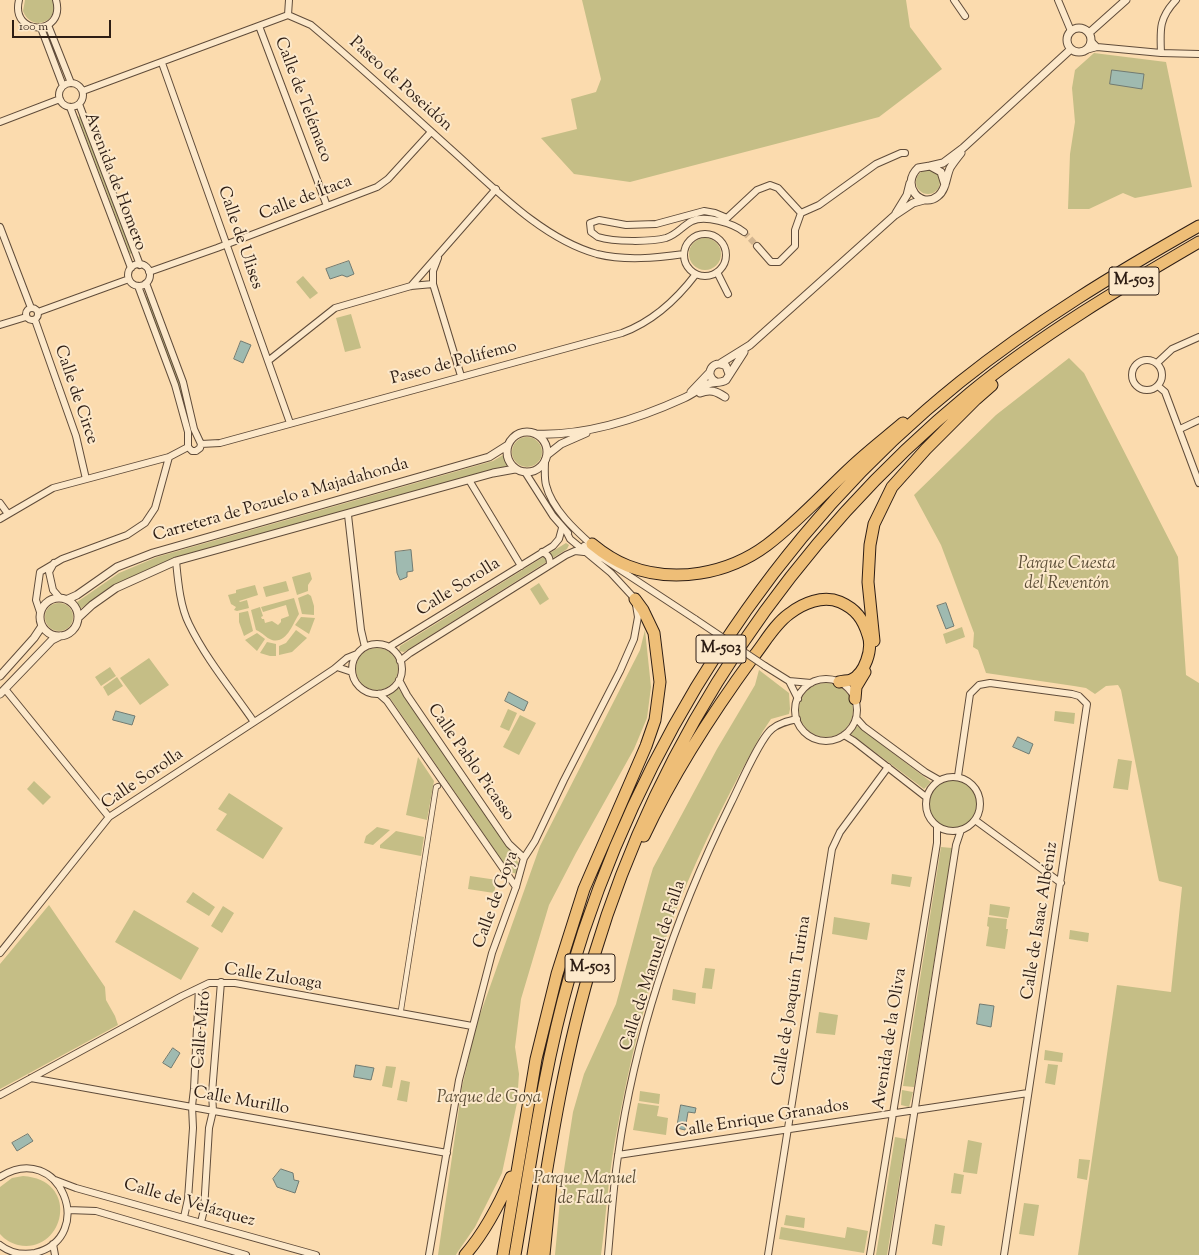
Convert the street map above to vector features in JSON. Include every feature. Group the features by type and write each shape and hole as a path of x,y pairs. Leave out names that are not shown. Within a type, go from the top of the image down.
{"highway":[{"name":"M-503","path":"515,1255 549,1062 579,947 617,842 655,761 690,697 722,647 764,587 811,528 863,471 904,431 957,385 1022,335 1060,309 1199,226"},
{"name":"M-503","path":"533,1255 567,1057 595,953 632,845 650,804 702,705 731,660 779,592 847,510 915,441 972,392 1043,338 1199,242"},
{"path":"855,699 856,687 870,662 874,640 868,582 870,545 874,524 892,487 926,449 976,398 1012,369 1043,338"},
{"name":"M-503","path":"588,548 629,566 658,574 681,575 704,573 736,563 766,545 801,516 846,472 911,416 957,385"},
{"path":"503,1255 536,1060 557,974 584,889 646,746 655,720 660,682 654,634 643,610 635,599"},
{"path":"620,880 639,847 657,809 693,746 743,670 772,632 789,614 807,604 823,599 837,601 850,607 859,616 870,640 866,661 863,668 851,680 839,682"},
{"path":"557,974 600,868 617,842"},
{"path":"544,1255 567,1057"},
{"path":"465,1255 478,1240 499,1204 518,1162"}],"street":[{"path":"19,0 17,6 20,18 29,26 41,28 48,25 56,14 56,0"},
{"path":"83,91 162,63 288,15 289,0"},
{"path":"954,0 965,16"},
{"path":"1058,0 1071,32 1068,42 1071,49 1079,52 1097,47 1161,53 1199,54"},
{"path":"1089,33 1126,0"},
{"path":"1161,53 1160,27 1166,10 1176,0"},
{"name":"Paseo de Poseidón","path":"288,15 311,25 496,190 547,230 569,243 598,254 628,258 655,258 684,254"},
{"path":"48,25 72,83"},
{"name":"Calle de Telémaco","path":"259,26 327,206"},
{"path":"41,28 63,86"},
{"path":"1071,32 1078,28 1089,33 1092,41 1097,47"},
{"path":"1086,50 1092,41"},
{"path":"895,214 907,195 911,177 918,168 943,163 963,148 1071,49"},
{"name":"Calle de Ulises","path":"162,63 290,423"},
{"path":"72,83 79,85 83,91 83,98 79,104 70,107 64,104 60,99 60,92 63,86 72,83"},
{"path":"0,122 60,99"},
{"name":"Avenida de Homero","path":"79,104 140,265"},
{"name":"Avenida de Homero","path":"70,107 131,268"},
{"name":"Calle de Ítaca","path":"149,272 376,187 388,179 431,132"},
{"path":"685,398 710,372 715,364 721,363 750,345 895,214 913,203 938,196 943,191 950,169 963,148"},
{"path":"756,246 771,262 779,262 795,246 796,230 801,213 819,205 876,164 901,153 905,153"},
{"path":"930,166 941,172 945,185"},
{"path":"910,183 914,194 924,200"},
{"path":"727,218 757,190 770,185 778,188 801,213"},
{"path":"411,286 496,190"},
{"path":"738,228 703,217 692,221 679,233 665,238 625,240 597,237 591,232 590,223 599,220 626,225 656,224 704,212 715,213 727,218 744,232"},
{"path":"0,227 31,308 34,308 38,312 38,318 35,320 29,320 26,317 0,325"},
{"path":"703,234 715,237 723,246 726,258 723,266 717,272 706,276 696,274 690,269 684,254 686,246 691,239 703,234"},
{"path":"438,256 433,284 461,376"},
{"path":"140,265 146,267 150,278 146,284 138,286 132,284 129,279 129,273 131,268 140,265"},
{"path":"717,272 728,294"},
{"name":"Paseo de Polifemo","path":"199,441 220,443 637,328 648,321 686,287 696,274"},
{"path":"38,312 129,279"},
{"path":"138,286 175,385 188,432 188,445 192,451 196,451 200,448 199,441 183,382 146,284"},
{"path":"268,361 335,308 411,286 433,284"},
{"path":"26,317 26,311 31,308"},
{"name":"Calle de Circe","path":"35,320 76,436 86,478"},
{"path":"1156,363 1172,349 1199,337"},
{"path":"685,398 710,383 717,383 726,380 750,345"},
{"path":"1147,360 1156,363 1162,372 1162,377 1158,386 1154,389 1144,390 1135,385 1131,376 1134,366 1138,362 1147,360"},
{"path":"721,363 726,366 729,374"},
{"path":"593,429 561,444 537,469 525,472 515,469 507,458 508,445 515,436 520,433 531,432 536,434 555,435 593,429 634,418 707,390 716,391 725,397 717,383 710,377 710,372"},
{"path":"1158,386 1165,392 1199,483"},
{"path":"1180,429 1199,420"},
{"path":"536,434 545,443 545,477 550,494 565,518 588,548 635,599"},
{"path":"0,519 53,488 169,457 188,445 192,438 199,441"},
{"name":"Carretera de Pozuelo a Majadahonda","path":"68,599 77,595 117,567 153,553 489,458 508,445"},
{"path":"60,636 50,634 42,626 36,600 40,572 55,562 127,535 145,523 155,508 169,457"},
{"name":"Carretera de Pozuelo a Majadahonda","path":"78,618 92,605 116,588 176,561 469,480 515,469"},
{"path":"525,472 553,516 570,539 588,548 789,681 812,683 825,679 839,682 849,689 855,699 857,708 856,718 852,728 844,736 835,740 825,741 816,739 807,734 797,719 796,706 798,699 801,693 812,683"},
{"path":"469,480 521,566"},
{"path":"0,503 8,514"},
{"path":"348,514 361,630 365,646"},
{"path":"564,529 593,553 615,566"},
{"name":"Calle Sorolla","path":"389,647 542,552 559,539 564,529"},
{"name":"Calle Sorolla","path":"400,661 410,653 550,565 575,551 588,548"},
{"path":"542,552 548,554 550,558 550,565"},
{"path":"176,561 183,604 188,623 215,667 254,722"},
{"path":"55,562 49,572 53,590 59,597"},
{"path":"40,612 49,600 59,597 68,599 76,607 78,618 74,628 66,635 52,640 2,692 109,817"},
{"name":"Calle de Goya","path":"429,1255 459,1080 492,954 516,887 524,858 535,841 634,639 638,617 635,599"},
{"path":"0,676 34,638 42,626"},
{"path":"379,644 389,647 397,654 400,661 401,673 399,680 394,687 387,692 379,694 370,693 362,689 356,683 352,672 353,661 357,654 365,646 379,644"},
{"name":"Calle Sorolla","path":"0,953 109,817 337,667 347,658 357,654"},
{"path":"337,667 352,672"},
{"name":"Calle Pablo Picasso","path":"399,680 407,696 509,844 524,858"},
{"path":"789,681 798,699"},
{"name":"Calle de Isaac Albéniz","path":"958,776 970,694 979,685 990,683 1072,694 1084,699 1087,704 1004,1255"},
{"name":"Calle Pablo Picasso","path":"379,694 387,701 516,887"},
{"path":"856,718 871,732 925,772 939,780"},
{"name":"Calle de Manuel de Falla","path":"608,1255 618,1155 645,1029 679,923 706,856 757,751 770,729 782,722 797,719"},
{"path":"844,736 854,741 926,798"},
{"name":"Calle de Joaquín Turina","path":"768,1255 832,849 840,832 888,767"},
{"path":"948,776 958,776 970,782 979,794 981,803 980,812 969,827 953,832 938,827 927,814 926,798 929,790 939,780 948,776"},
{"path":"401,1010 436,787 438,786"},
{"path":"975,820 1061,883"},
{"name":"Avenida de la Oliva","path":"870,1255 937,843 938,827"},
{"name":"Avenida de la Oliva","path":"892,1255 956,845 960,830"},
{"name":"Calle Zuloaga","path":"0,1095 46,1068 209,983 221,982 472,1026"},
{"name":"Calle Miró","path":"200,1222 204,1210 209,1128 214,1111 212,1093 221,982"},
{"name":"Calle Miró","path":"184,1217 188,1199 193,1128 192,1106 199,988"},
{"name":"Calle Murillo","path":"31,1078 446,1153"},
{"name":"Calle Enrique Granados","path":"618,1155 1028,1093"},
{"name":"Calle de Velázquez","path":"0,1176 17,1170 34,1169 45,1173 55,1180 76,1188 316,1255"},
{"path":"0,1245 13,1252 33,1254 40,1252 53,1244 61,1235 66,1224 68,1210 62,1189 55,1180"},
{"name":"Calle de Velázquez","path":"68,1210 96,1211 246,1255"},
{"path":"53,1244 55,1255"}],"green space":[{"path":"25,0 52,0 54,7 53,13 45,22 33,22 27,18 23,11"},
{"path":"582,0 906,0 910,27 942,69 879,117 630,182 574,174 541,138 577,129 571,99 596,92 601,79"},
{"path":"1094,53 1166,62 1192,187 1135,198 1123,193 1089,209 1068,209 1070,154 1075,122 1072,88 1075,70"},
{"path":"80,116 132,253 130,254 78,117"},
{"path":"928,170 933,171 939,177 939,187 933,193 928,194 923,193 917,187 916,182 917,177 923,171"},
{"path":"702,238 708,238 717,242 721,254 717,266 708,270 702,270 693,266 689,257 689,251 693,242"},
{"path":"303,276 318,293 310,299 296,282"},
{"path":"148,296 181,381 192,425 189,426 178,383 145,298"},
{"path":"351,314 361,348 345,352 336,318"},
{"name":"Parque Cuesta del Reventón","path":"1069,358 1084,373 1178,557 1186,675 1199,683 1199,1255 1078,1255 1117,985 1171,992 1182,887 1159,881 1121,690 1118,685 1106,686 1095,694 1086,688 986,673 978,650 973,647 974,633 941,545 914,495 996,415"},
{"path":"527,437 533,438 541,446 541,458 533,466 527,467 521,466 513,458 512,452 513,446 521,438"},
{"path":"503,455 507,466 175,558 126,580 80,609 77,602 119,573 157,557 493,461"},
{"path":"566,543 569,545 567,549 404,652 399,651 400,646"},
{"path":"310,572 312,579 308,585 308,591 297,595 292,577"},
{"path":"286,581 289,591 266,597 263,587"},
{"path":"539,583 549,599 540,605 530,589"},
{"path":"255,585 258,595 239,601 247,600 249,608 237,611 234,610 236,607 231,604 228,595 236,593 236,590"},
{"path":"308,594 311,596 314,606 314,615 302,614 298,598"},
{"path":"294,598 299,614 286,636 282,639 272,640 256,630 251,610 260,607 263,616 261,617 264,619 265,623 272,621 278,625 281,622 281,619 289,616 286,605 263,612 261,607"},
{"path":"59,603 65,604 69,607 72,611 72,623 69,627 65,630 59,631 53,630 49,627 46,623 45,617 46,611 49,607 53,604"},
{"path":"248,611 253,631 244,636 239,622 239,613"},
{"path":"301,617 315,618 309,634 295,625"},
{"path":"962,627 965,637 946,644 943,634"},
{"path":"296,630 307,638 292,652 279,655 279,646 286,643"},
{"name":"Parque de Goya","path":"645,630 651,687 647,718 634,749 549,905 521,999 515,1047 519,1074 517,1103 502,1173 475,1227 456,1255 438,1255 462,1087 476,1026 540,846 640,650"},
{"path":"257,633 265,639 257,651 245,640"},
{"path":"267,642 276,644 276,656 260,653"},
{"path":"377,648 392,654 398,669 392,684 377,690 362,684 356,669 362,654"},
{"path":"149,658 169,685 140,705 120,678"},
{"path":"110,667 116,676 101,686 95,677"},
{"name":"Parque Manuel de Falla","path":"759,670 789,693 789,714 771,719 763,731 706,840 686,885 667,936 640,1023 620,1111 609,1184 601,1255 555,1255 561,1189 573,1112 584,1074 616,1004 653,868 717,749 755,685"},
{"path":"117,677 123,686 108,696 103,687"},
{"path":"826,683 836,685 845,691 851,700 853,710 851,720 845,729 836,735 826,737 816,735 807,729 801,720 799,710 801,700 807,691 816,685"},
{"path":"398,688 520,865 517,874 510,872 388,695"},
{"path":"508,709 517,713 509,731 500,727"},
{"path":"1055,711 1075,713 1074,724 1054,721"},
{"path":"520,715 536,723 519,755 503,747"},
{"path":"857,726 931,782 924,789 851,734"},
{"path":"418,757 434,781 427,820 406,815"},
{"path":"1118,759 1132,761 1128,790 1113,788"},
{"path":"953,780 962,782 970,787 975,795 977,804 975,813 970,821 962,826 953,828 944,826 936,821 931,813 929,804 931,795 936,787 944,782"},
{"path":"34,781 51,797 43,805 27,789"},
{"path":"229,793 283,828 263,859 216,830 227,814 218,809"},
{"path":"377,827 390,830 373,845 364,843 366,836"},
{"path":"396,831 424,837 421,856 380,848 380,845"},
{"path":"941,847 952,848 914,1087 903,1086"},
{"path":"892,874 912,877 910,887 891,884"},
{"path":"470,876 497,880 494,893 468,889"},
{"path":"193,892 215,907 209,916 186,902"},
{"path":"990,904 1010,907 1008,918 989,915"},
{"path":"49,905 105,987 106,1000 118,1025 0,1089 0,964"},
{"path":"223,906 234,913 222,933 211,926"},
{"path":"134,910 199,948 181,980 115,942"},
{"path":"834,917 870,923 867,940 832,934"},
{"path":"988,917 1007,919 1006,929 1008,929 1005,949 986,946 989,927 987,926"},
{"path":"1070,930 1089,933 1088,942 1069,939"},
{"path":"705,968 715,969 712,989 702,988"},
{"path":"673,989 696,993 695,1004 672,1000"},
{"path":"819,1012 838,1015 835,1035 816,1033"},
{"path":"1045,1050 1063,1053 1062,1062 1044,1060"},
{"path":"1048,1064 1058,1065 1055,1085 1045,1083"},
{"path":"386,1066 396,1067 392,1088 382,1086"},
{"path":"401,1080 410,1082 407,1102 397,1100"},
{"path":"902,1090 913,1092 909,1107 901,1105"},
{"path":"640,1091 660,1094 659,1104 639,1101"},
{"path":"638,1103 659,1106 657,1116 668,1118 666,1135 633,1130"},
{"path":"895,1137 906,1139 887,1255 876,1255"},
{"path":"968,1140 982,1143 977,1174 963,1172"},
{"path":"1079,1159 1090,1160 1087,1180 1077,1178"},
{"path":"954,1173 964,1175 961,1194 951,1193"},
{"path":"23,1176 42,1181 54,1190 59,1202 60,1216 55,1229 46,1239 34,1245 18,1245 6,1240 0,1234 0,1187 12,1178"},
{"path":"1024,1203 1039,1205 1034,1236 1019,1234"},
{"path":"786,1215 805,1218 804,1228 784,1225"},
{"path":"935,1224 945,1226 942,1246 932,1244"},
{"path":"781,1227 845,1238 847,1227 868,1231 864,1253 779,1239"}],"shaded area":[{"path":"1112,70 1144,74 1142,89 1110,84"},
{"path":"349,261 354,274 347,277 342,275 330,279 326,269"},
{"path":"241,341 251,345 243,363 234,359"},
{"path":"411,550 413,571 407,572 407,577 400,580 397,573 395,552"},
{"path":"946,603 954,626 946,629 937,606"},
{"path":"509,692 528,702 524,711 505,701"},
{"path":"116,711 135,716 132,725 113,720"},
{"path":"1018,737 1033,744 1029,754 1013,747"},
{"path":"980,1004 994,1006 991,1027 977,1024"},
{"path":"173,1048 180,1053 171,1068 163,1063"},
{"path":"356,1065 374,1068 371,1080 354,1077"},
{"path":"681,1105 696,1108 695,1113 688,1112 685,1130 677,1128"},
{"path":"28,1134 33,1141 17,1151 12,1143"},
{"path":"281,1169 293,1173 294,1180 299,1181 295,1193 277,1187 273,1179"}],"tunnel":[{"path":"744,232 757,246"}]}
